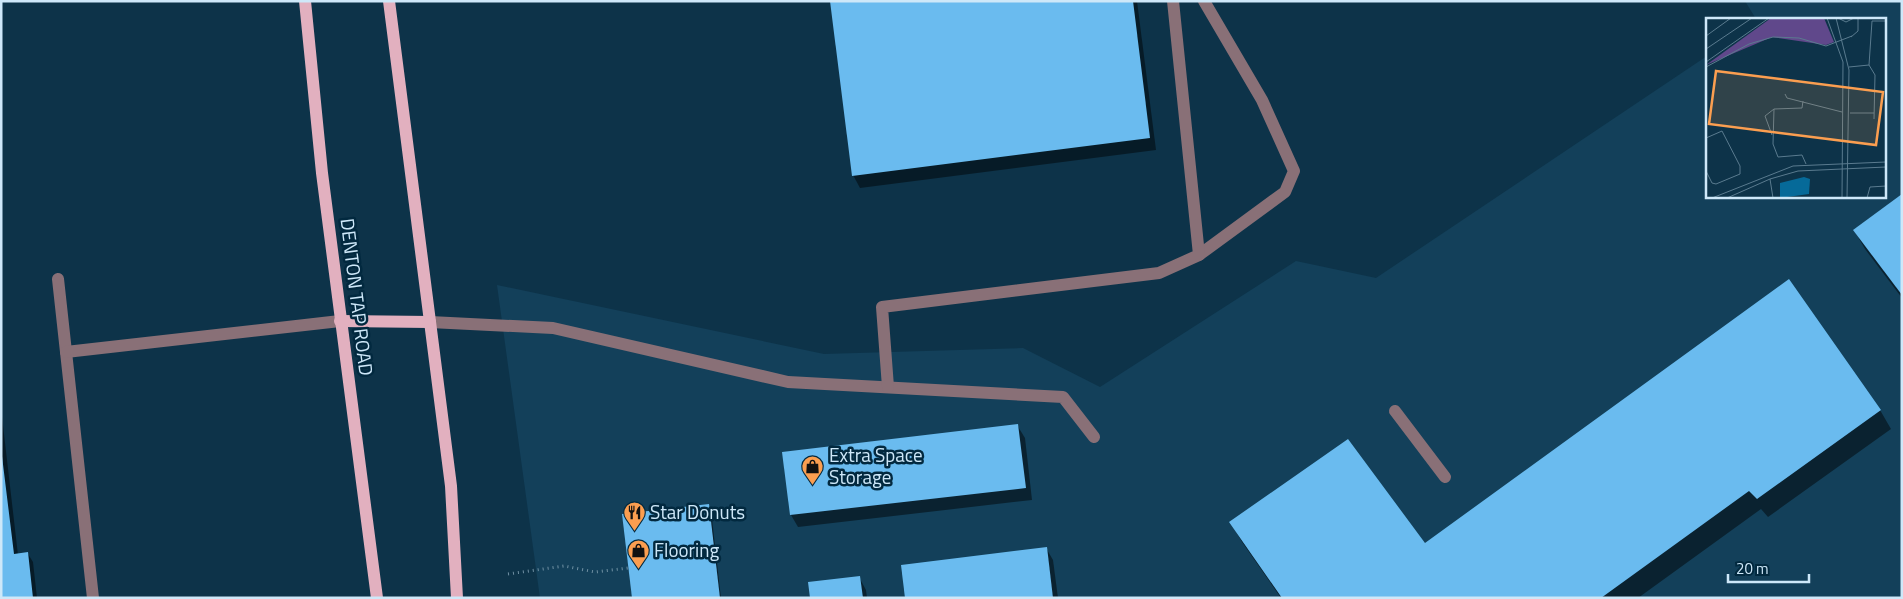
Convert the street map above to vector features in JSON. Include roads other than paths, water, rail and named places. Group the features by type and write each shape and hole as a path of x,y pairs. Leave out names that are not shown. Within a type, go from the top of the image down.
{"main road":[{"name":"DENTON TAP ROAD","path":"305,1 322,173 377,598"},
{"path":"389,1 451,486 456,598"},
{"path":"340,321 430,322"}],"lane":[{"path":"1173,1 1199,255"},
{"path":"888,387 882,307 1159,272 1199,255 1285,192 1294,171 1262,100 1204,1"},
{"path":"58,279 93,598"},
{"path":"66,352 340,321"},
{"path":"430,322 553,328 788,382 1063,397 1094,437"},
{"path":"1394,411 1445,477"}],"place":[{"name":"Extra Space Storage","path":"813,485"},
{"name":"Star Donuts","path":"634,531"},
{"name":"Flooring","path":"638,569"}]}
